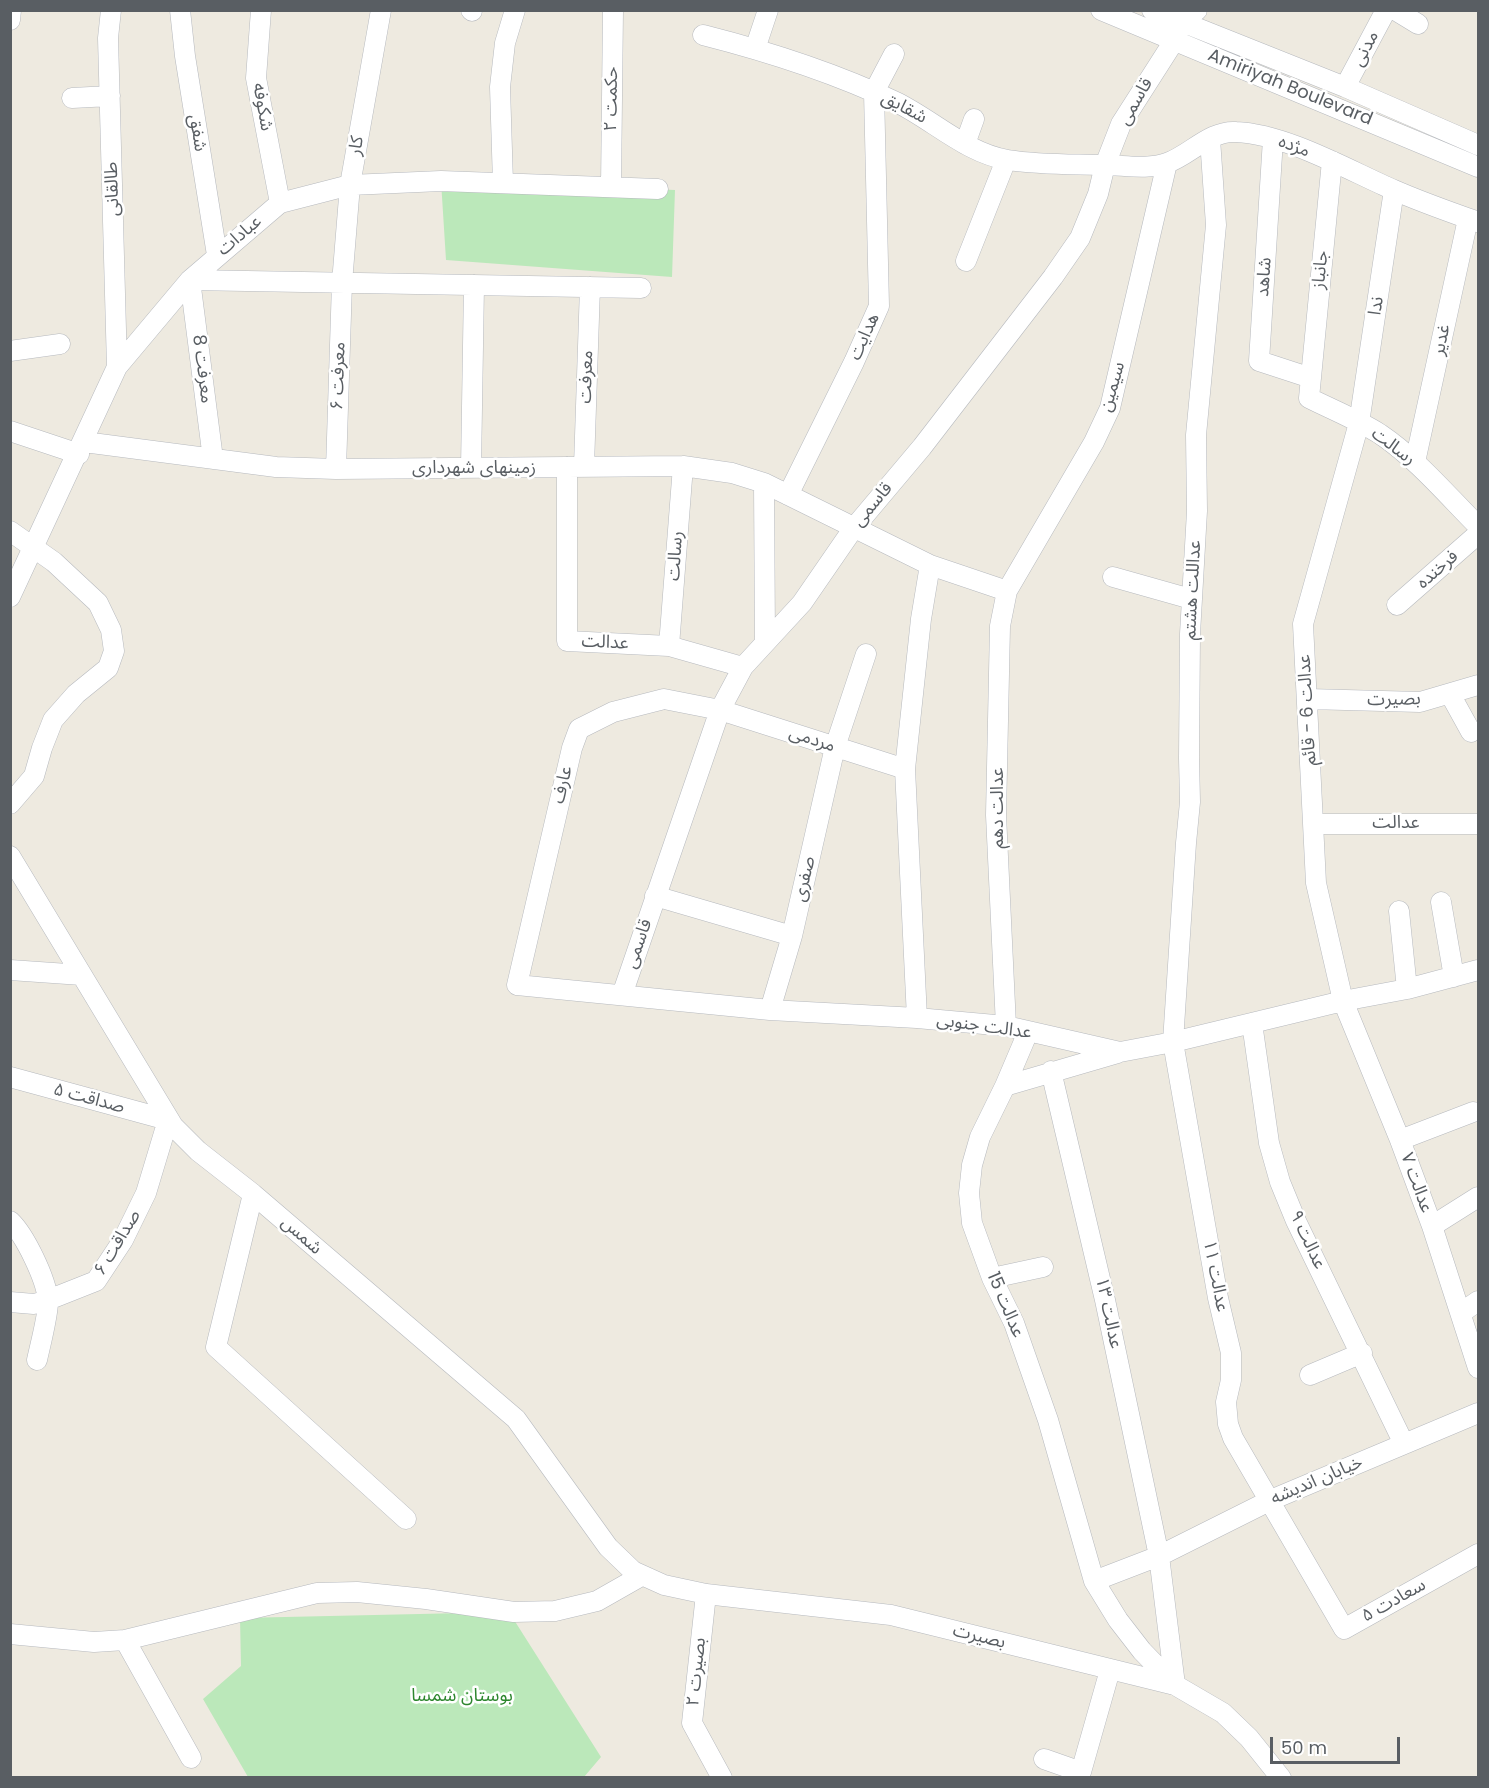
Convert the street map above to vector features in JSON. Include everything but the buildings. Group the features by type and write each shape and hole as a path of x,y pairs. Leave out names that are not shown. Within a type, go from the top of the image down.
{"street":[{"path":"10,20 11,10"},
{"name":"طالقانی","path":"111,10 108,38 117,367"},
{"name":"شفق","path":"180,10 217,255"},
{"name":"شکوفه","path":"261,10 256,78 280,203"},
{"name":"کار","path":"342,283 350,185 381,10"},
{"path":"503,183 500,87 505,43 515,10"},
{"name":"حکمت ۲","path":"611,187 613,10"},
{"path":"755,49 768,10"},
{"name":"Amiriyah Boulevard","path":"1101,10 1184,25 1476,139"},
{"name":"Amiriyah Boulevard","path":"1152,10 1348,111 1479,167"},
{"name":"مدنی","path":"1345,87 1386,10"},
{"path":"1395,10 1418,24"},
{"name":"قاسمی","path":"622,995 720,710 743,667 802,603 853,529 922,447 1053,277 1080,238 1098,194 1121,124 1184,25"},
{"name":"شقایق","path":"703,35 755,49 874,92 925,118 965,144 1006,160 1054,165 1106,165"},
{"path":"874,92 894,54"},
{"name":"هدایت","path":"788,495 879,306 874,92"},
{"path":"72,98 110,96"},
{"path":"965,144 974,119"},
{"name":"مژده","path":"1106,165 1167,163 1210,139 1234,131 1273,139 1332,161 1394,190 1474,220"},
{"name":"عداللت هشتم","path":"1173,1042 1183,875 1190,802 1191,599 1197,511 1196,435 1215,225 1210,139"},
{"name":"شاهد","path":"1273,139 1259,361 1311,378"},
{"path":"966,261 1006,160"},
{"name":"جانباز","path":"1311,378 1332,161"},
{"name":"سیمین","path":"1007,591 1094,442 1110,408 1167,163"},
{"name":"عبادات","path":"10,597 117,367 190,280 280,203 350,185 441,181 658,189"},
{"name":"ندا","path":"1359,423 1394,190"},
{"name":"غدیر","path":"1415,462 1474,220"},
{"path":"190,280 641,288"},
{"name":"معرفت 8","path":"190,280 213,459"},
{"name":"معرفت ۶","path":"336,469 342,283"},
{"path":"471,468 474,285"},
{"name":"معرفت","path":"575,467 590,287"},
{"path":"10,351 60,344"},
{"name":"رسالت","path":"1311,378 1310,398 1390,442 1415,462 1479,526"},
{"name":"عدالت 6 - قائم","path":"1343,1001 1316,883 1303,624 1359,423"},
{"path":"10,431 81,448"},
{"name":"زمینهای شهرداری","path":"81,448 213,459 276,467 336,469 683,466 732,473 764,483 853,529 930,565 1007,591"},
{"name":"رسالت","path":"669,646 683,466"},
{"name":"عدالت","path":"575,467 567,641 669,646 743,667"},
{"path":"764,483 765,642"},
{"path":"10,531 54,562 98,603 111,630 114,651 108,668 76,694 53,720 34,776 10,804"},
{"name":"فرخنده","path":"1397,605 1479,534"},
{"path":"917,1018 905,769 921,619 930,565"},
{"path":"1113,577 1191,599"},
{"name":"عدالت دهم","path":"1006,1026 996,815 1000,626 1007,591"},
{"name":"صفری","path":"770,1010 792,936 835,747 866,654"},
{"name":"بصیرت","path":"1308,699 1420,702 1479,685"},
{"path":"1450,694 1472,732"},
{"name":"عارف","path":"517,984 572,748 579,729 613,712 664,699 720,710"},
{"name":"مردمی","path":"720,710 905,769"},
{"name":"عدالت","path":"1314,824 1479,824"},
{"name":"شمس","path":"10,855 168,1120 189,1143 253,1194 516,1419 608,1547 628,1568 641,1576"},
{"path":"655,896 792,936"},
{"path":"1441,902 1454,977"},
{"path":"1399,911 1407,989"},
{"path":"10,970 82,975"},
{"name":"عدالت جنوبی","path":"517,984 770,1010 917,1018 1006,1026 1120,1052 1173,1042 1343,1001 1407,989 1479,970"},
{"name":"عدالت ۷","path":"1343,1001 1400,1140 1432,1226 1479,1368"},
{"name":"عدالت ۹","path":"1252,1023 1269,1143 1274,1163 1296,1221 1362,1353 1404,1444"},
{"name":"عدالت 15","path":"1028,1032 980,1137 972,1165 969,1193 972,1223 992,1278 1014,1323 1048,1420 1094,1581 1118,1620 1142,1651 1175,1685"},
{"name":"عدالت ۱۱","path":"1173,1042 1218,1298 1231,1353 1231,1380 1226,1402 1228,1424 1233,1438 1270,1500"},
{"path":"1005,1086 1120,1052"},
{"name":"عدالت ۱۳","path":"1051,1071 1105,1300 1159,1556 1175,1685"},
{"name":"صداقت ۵","path":"10,1077 168,1120"},
{"path":"1400,1140 1473,1112"},
{"name":"صداقت ۶","path":"10,1302 34,1304 96,1281 123,1240 146,1193 168,1120"},
{"path":"253,1194 216,1347 406,1519"},
{"path":"1432,1226 1479,1197"},
{"path":"10,1221 18,1228 36,1261 48,1300 37,1360"},
{"path":"992,1278 1043,1267"},
{"path":"1461,1312 1479,1301"},
{"path":"1310,1375 1362,1353"},
{"name":"خیابان اندیشه","path":"1094,1581 1159,1556 1270,1500 1479,1413"},
{"name":"سعادت ۵","path":"1270,1500 1344,1629 1479,1554"},
{"path":"10,1634 94,1642 125,1640 317,1593 357,1592 514,1612 555,1611 597,1601 641,1576"},
{"name":"بصیرت","path":"641,1576 664,1585 706,1594 891,1615 1175,1685 1223,1713 1249,1738 1281,1778"},
{"name":"بصیرت ۲","path":"706,1594 692,1723 722,1778"},
{"path":"125,1640 191,1758"},
{"path":"1044,1759 1081,1772 1110,1670"}],"green space":[{"path":"441,181 675,190 672,277 446,260"},
{"name":"بوستان شمسا","path":"509,1612 601,1757 584,1777 248,1777 203,1699 241,1666 240,1618"}]}
